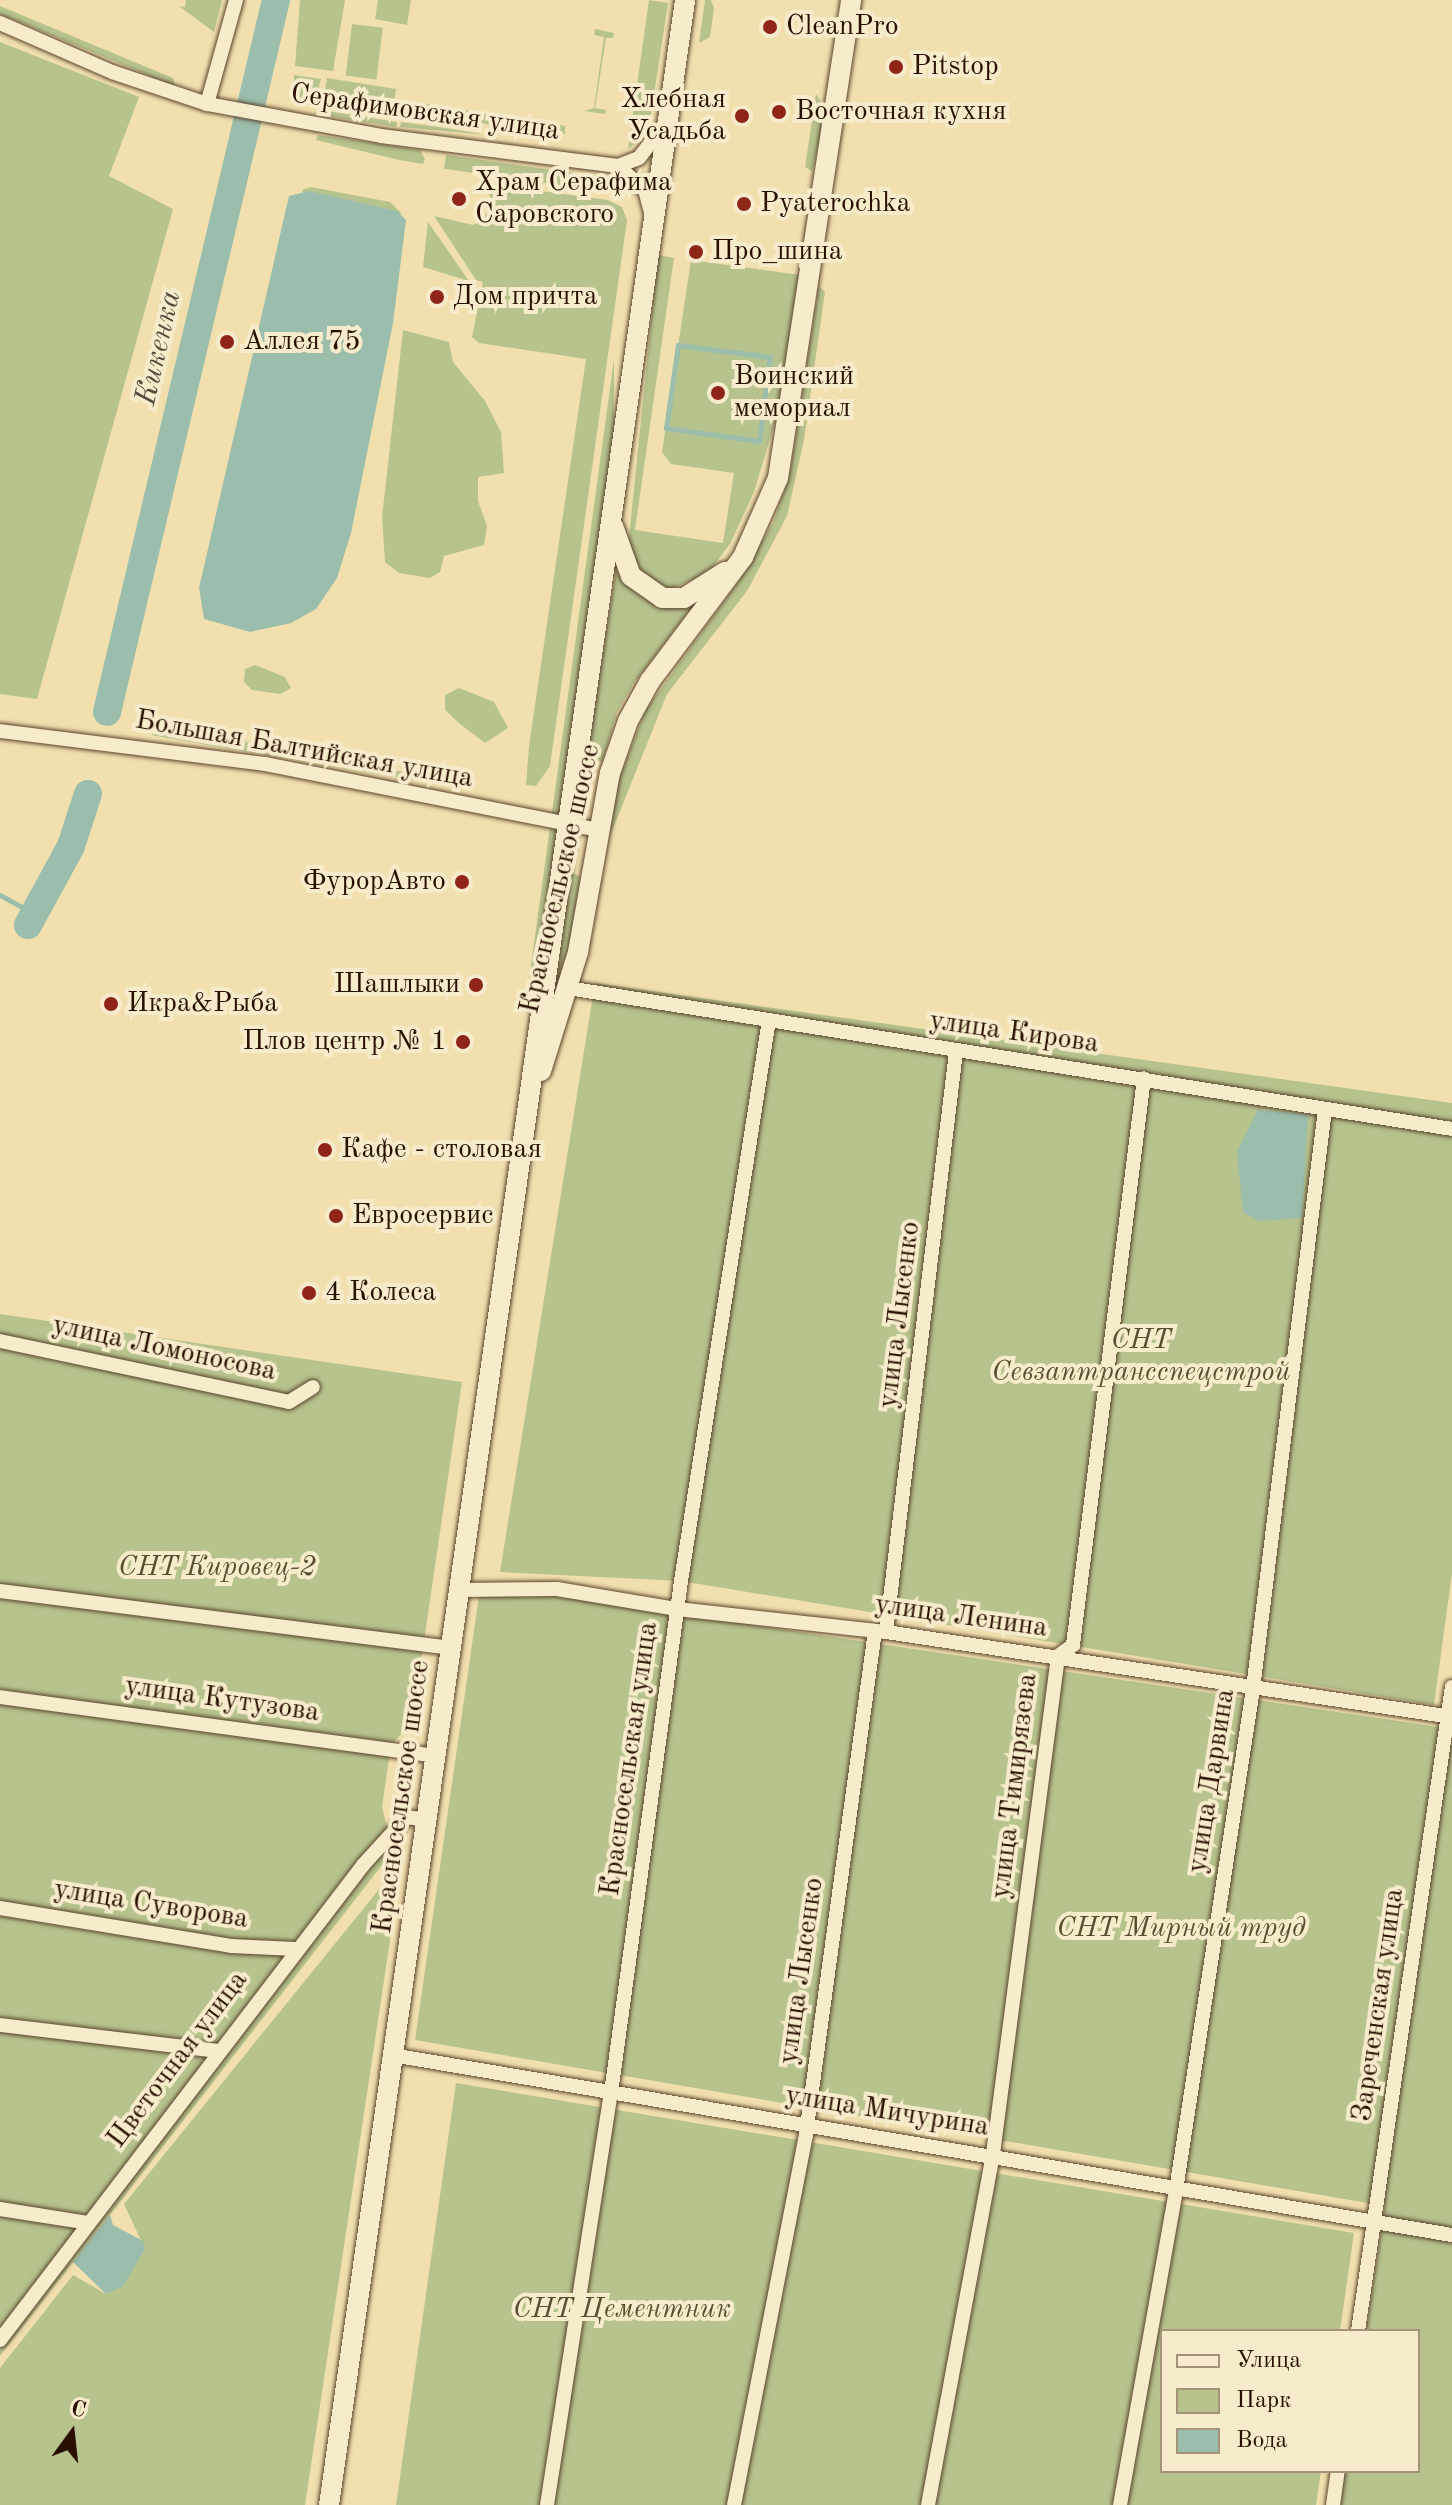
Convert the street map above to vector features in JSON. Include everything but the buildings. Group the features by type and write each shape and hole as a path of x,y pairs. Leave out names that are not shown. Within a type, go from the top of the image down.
{"main road":[{"name":"Красносельское шоссе","path":"329,2505 392,2055 417,1818 436,1756 453,1648 532,1097 566,824 685,0"},
{"name":"Красносельское шоссе","path":"532,1097 568,988 614,760 638,701 743,557 772,498 784,457 851,0"},
{"path":"610,514 631,576 662,598 684,598 702,590 743,557"}],"street":[{"path":"0,23 126,77 207,104 236,0"},
{"name":"Серафимовская улица","path":"207,104 270,117 618,166"},
{"path":"652,218 645,190 618,166 639,158 666,121"},
{"name":"Большая Балтийская улица","path":"0,731 265,764 598,830"},
{"name":"улица Кирова","path":"568,988 1452,1129"},
{"name":"Красносельская улица","path":"547,2505 611,2093 677,1609 769,1020"},
{"name":"улица Лысенко","path":"734,2505 807,2126 880,1631 956,1052"},
{"name":"улица Тимирязева","path":"928,2505 993,2154 1058,1656 1073,1645 1144,1078"},
{"name":"улица Дарвина","path":"1120,2505 1176,2190 1253,1689 1325,1109"},
{"name":"улица Ломоносова","path":"0,1341 289,1402 313,1387"},
{"name":"улица Ленина","path":"461,1590 557,1589 677,1609 880,1631 1058,1656 1253,1689 1450,1717"},
{"path":"0,1591 453,1648"},
{"name":"Зареченская улица","path":"1358,2329 1452,1687"},
{"name":"улица Кутузова","path":"0,1697 436,1756"},
{"name":"Цветочная улица","path":"0,2340 295,1949 417,1818"},
{"name":"улица Суворова","path":"0,1908 231,1946 295,1949"},
{"path":"0,2025 217,2051"},
{"name":"улица Мичурина","path":"392,2055 807,2126 993,2154 1176,2190 1452,2235"},
{"path":"0,2209 88,2223"},
{"path":"1333,2505 1338,2473"}],"green space":[{"path":"186,0 222,0 214,32 179,6 185,7"},
{"path":"300,0 345,0 333,71 295,66"},
{"path":"378,0 411,0 407,25 375,19"},
{"path":"649,0 668,3 648,133 628,149"},
{"path":"705,0 711,0 714,8 710,37 699,43"},
{"path":"0,6 173,78 175,86 0,14"},
{"path":"352,24 383,28 376,79 346,76"},
{"path":"595,29 614,33 613,38 606,38 595,108 606,110 605,114 584,111 594,108 604,37 594,35"},
{"path":"0,42 139,97 109,176 173,209 37,699 0,694"},
{"path":"294,75 321,79 316,99 294,97"},
{"path":"327,78 396,89 393,112 323,101"},
{"path":"816,94 821,102 821,134 812,171 805,167"},
{"path":"401,100 565,126 565,134 399,113"},
{"path":"321,110 397,122 396,127 320,115"},
{"path":"401,122 439,127 488,135 400,127"},
{"path":"318,135 420,150 425,159 423,164 399,160 316,140"},
{"path":"446,155 611,178 609,192 444,169"},
{"path":"483,183 608,200 622,207 627,220 550,766 536,786 526,785 529,746 586,359 479,343 472,337 483,282 476,280 434,216 473,225 483,221 492,200"},
{"path":"311,187 390,202 402,214 304,196 302,190"},
{"path":"428,222 469,281 423,267"},
{"path":"658,255 674,258 635,530 723,543 734,473 671,464 662,452 691,260 800,275 779,409 754,492 730,544 707,574 672,588 652,584 639,572 628,547"},
{"path":"819,286 825,292 804,440 787,516 747,591 667,694 608,841 619,780 645,711 736,585 773,523 790,473"},
{"path":"403,330 449,342 453,362 485,401 501,432 504,473 478,477 478,501 487,526 484,545 444,556 440,572 430,578 399,573 385,562 382,517"},
{"path":"614,359 614,434 532,1014 525,1012"},
{"path":"616,571 649,601 692,607 633,684 617,712 602,762 586,758"},
{"path":"255,665 285,677 291,688 280,694 252,690 244,682 245,669"},
{"path":"459,688 494,702 508,728 485,743 460,724 445,710 445,695"},
{"path":"174,731 269,745 429,777 411,780 151,735"},
{"path":"570,870 581,878 573,930 549,1013"},
{"name":"СНТ Севзаптрансспецстрой","path":"595,983 1452,1103 1452,1573 1434,1705 681,1581 500,1572"},
{"name":"СНТ Кировец-2","path":"0,1314 462,1382 412,1723 391,1745 382,1807 393,1851 0,2356"},
{"name":"СНТ Мирный труд","path":"479,1596 557,1596 1452,1729 1452,2505 1339,2505 1344,2473 1420,2473 1420,2329 1366,2329 1385,2206 415,2040"},
{"path":"402,1861 305,2505 0,2505 0,2368 73,2275 106,2294 145,2249 124,2204"},
{"name":"СНТ Цементник","path":"456,2083 1354,2233 1340,2329 1160,2329 1160,2473 1321,2473 1316,2505 396,2505"}],"water":[{"path":"253,62 261,62 267,72 261,82 253,82 247,76 247,68"},
{"path":"309,191 397,211 406,220 393,323 351,533 337,578 316,609 291,623 250,632 204,619 199,588 289,196"},
{"path":"1258,1110 1308,1114 1302,1218 1258,1221 1243,1212 1237,1152"},
{"path":"110,2215 113,2225 143,2241 145,2249 123,2286 106,2294 73,2262"}],"waterway":[{"name":"Кикенка","path":"107,712 276,0"},
{"path":"235,129 244,131"},
{"path":"678,345 770,357 759,441 666,428 678,345"},
{"name":"Кикенка","path":"28,925 71,846 88,794"},
{"path":"0,895 34,914"}],"place":[{"name":"CleanPro","path":"770,27"},
{"name":"Pitstop","path":"896,67"},
{"name":"Восточная кухня","path":"779,112"},
{"name":"Хлебная Усадьба","path":"742,116"},
{"name":"Храм Серафима Саровского","path":"459,199"},
{"name":"Pyaterochka","path":"744,204"},
{"name":"Про_шина","path":"696,252"},
{"name":"Дом причта","path":"437,297"},
{"name":"Аллея 75","path":"227,342"},
{"name":"Воинский мемориал","path":"718,393"},
{"name":"ФурорАвто","path":"462,882"},
{"name":"Шашлыки","path":"476,985"},
{"name":"Икра&Рыба","path":"111,1004"},
{"name":"Плов центр № 1","path":"463,1042"},
{"name":"Кафе - столовая","path":"325,1150"},
{"name":"Евросервис","path":"336,1216"},
{"name":"4 Колеса","path":"309,1293"}]}
